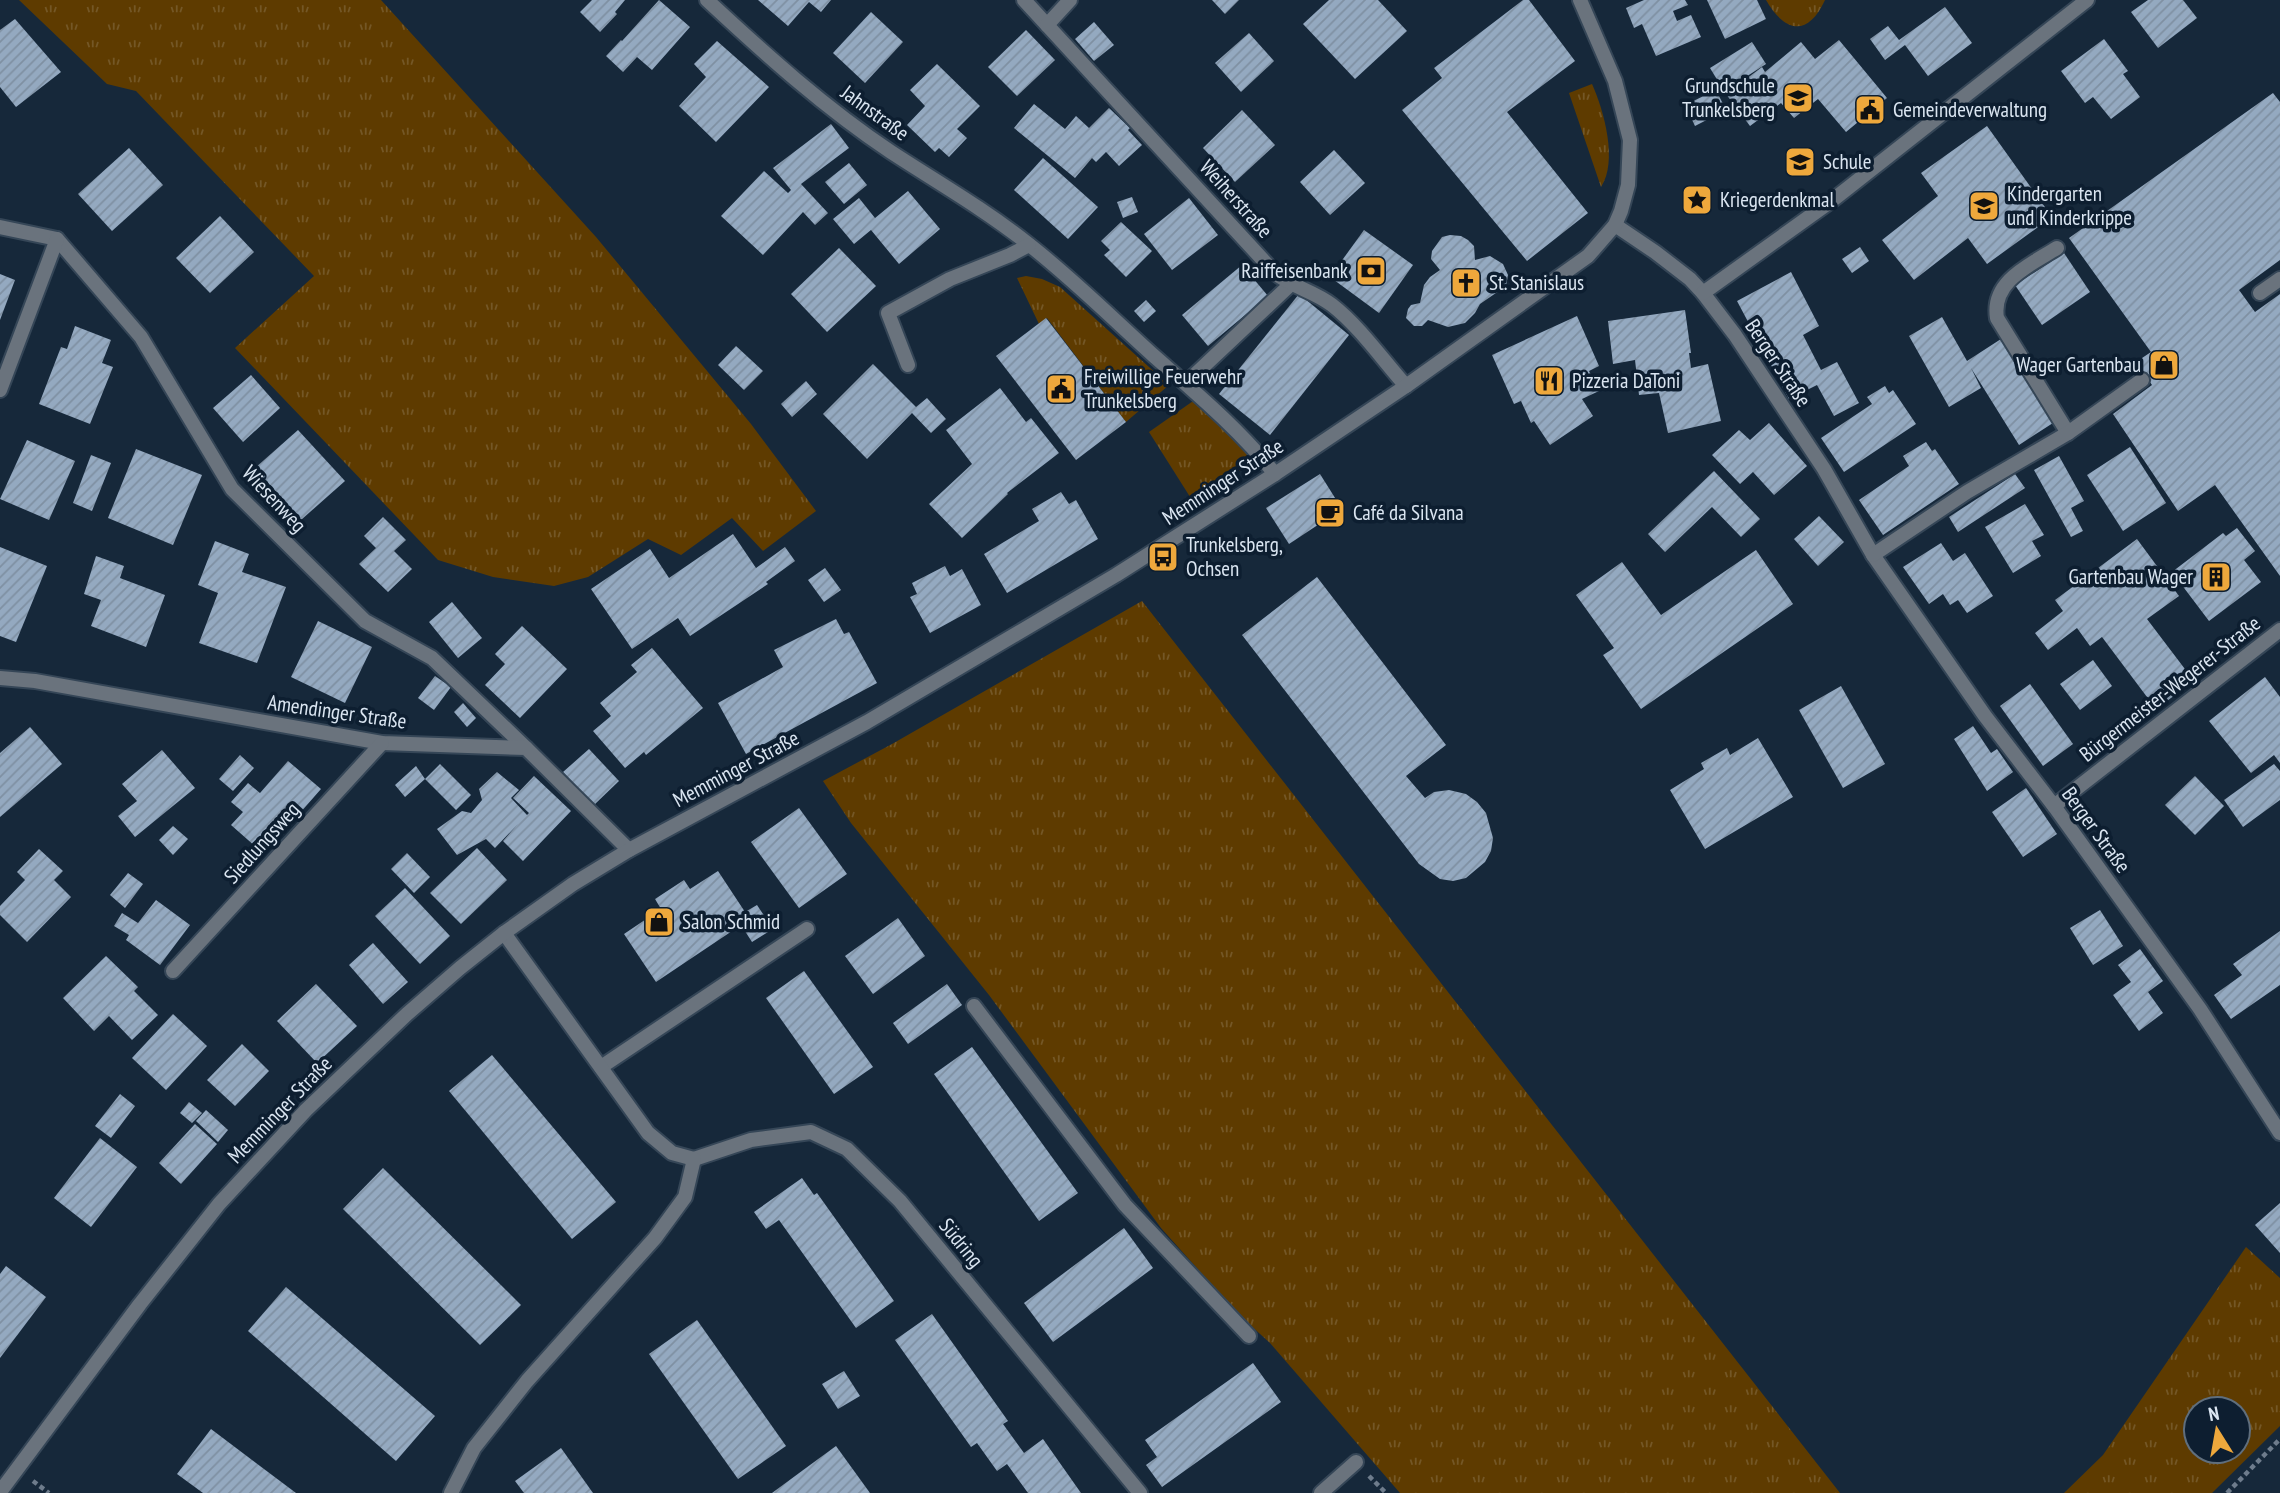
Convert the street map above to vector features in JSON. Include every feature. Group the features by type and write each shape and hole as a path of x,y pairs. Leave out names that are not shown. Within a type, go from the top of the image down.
{"street":[{"name":"Jahnstraße","path":"707,0 745,36 847,121 979,207 1029,245 1186,383 1250,444 1275,474"},
{"name":"Weiherstraße","path":"1024,0 1260,256 1290,285 1318,296 1333,306 1356,327 1406,386"},
{"path":"1047,25 1070,0"},
{"path":"1580,0 1615,81 1630,140 1628,185 1615,225"},
{"path":"1703,293 1834,199 2087,0"},
{"name":"Berger Straße","path":"1615,225 1673,266 1703,293 1735,335 1824,469 1873,555 1984,716 2054,806 2200,1009 2280,1133"},
{"name":"Memminger Straße","path":"0,1492 219,1203 306,1110 407,1014 504,933 573,884 629,850 867,722 1116,575 1275,474 1406,386 1588,256 1615,225"},
{"path":"0,227 57,239 0,390"},
{"name":"Wiesenweg","path":"57,239 141,337 232,489 365,621 432,658 526,748"},
{"path":"908,365 888,313 950,279 1029,245"},
{"path":"2057,248 2005,284 1998,294 1995,306 1997,318 2068,433"},
{"path":"2260,293 2280,279"},
{"path":"1186,383 1290,285"},
{"path":"1873,555 1968,492 2068,433 2142,380"},
{"name":"Bürgermeister-Wegerer-Straße","path":"2054,806 2280,630"},
{"name":"Amendinger Straße","path":"0,678 35,681 382,743 526,748"},
{"name":"Siedlungsweg","path":"173,971 382,743"},
{"path":"526,748 629,850"},
{"path":"601,1067 807,929"},
{"path":"451,1493 474,1448 527,1381 655,1238 685,1197 694,1159 672,1153 648,1133 504,933"},
{"path":"974,1006 1125,1205 1248,1336"},
{"name":"Südring","path":"694,1159 751,1140 811,1132 847,1149 900,1201 1140,1493"},
{"path":"1321,1493 1356,1462"}],"path":[{"path":"2227,1493 2280,1439"},
{"path":"33,1481 49,1493"}],"green space":[{"path":"19,0 381,0 596,237 751,424 816,511 763,551 732,518 681,555 648,539 588,577 554,586 493,577 438,560 235,348 314,276 136,91 107,84"},
{"path":"1766,0 1825,0 1811,20 1796,26 1781,19"},
{"path":"1592,84 1605,122 1609,150 1606,176 1601,187 1569,93"},
{"path":"1026,276 1060,287 1169,385 1126,422 1047,318 1039,324 1017,278"},
{"path":"1196,399 1257,460 1192,500 1149,432"},
{"path":"1142,601 1840,1493 1400,1493 1270,1343 1238,1314 1161,1228 989,995 851,823 823,781"},
{"path":"2246,1247 2280,1278 2280,1426 2252,1454 2252,1395 2182,1395 2182,1465 2240,1465 2212,1493 2064,1493 2103,1455"}],"building":[{"path":"592,0 625,0 615,12 617,14 600,32 580,12"},
{"path":"659,0 690,27 652,70 637,57 623,72 606,56"},
{"path":"758,0 831,0 821,12 809,2 788,26"},
{"path":"1212,0 1239,0 1225,14"},
{"path":"1329,0 1378,0 1407,31 1355,79 1303,24"},
{"path":"1523,0 1529,0 1575,61 1507,112 1588,213 1527,261 1402,110 1442,78 1434,68"},
{"path":"1644,0 1685,0 1688,5 1673,11 1677,21 1691,15 1701,37 1656,56 1642,24 1634,28 1626,8"},
{"path":"1707,0 1757,0 1766,19 1725,39"},
{"path":"2148,0 2183,0 2197,18 2158,48 2131,12"},
{"path":"1945,7 1972,43 1928,76 1905,45 1885,60 1870,39 1888,26 1899,40"},
{"path":"871,12 903,42 865,83 833,53"},
{"path":"15,19 61,72 16,107 0,87 0,30"},
{"path":"1094,22 1114,45 1094,61 1075,39"},
{"path":"1026,30 1055,60 1017,96 988,67"},
{"path":"1249,33 1274,61 1241,92 1215,63"},
{"path":"2104,39 2128,71 2123,74 2140,97 2111,119 2093,97 2085,103 2061,71"},
{"path":"1839,40 1887,98 1846,132 1818,99 1794,118 1781,103 1750,126 1726,94 1762,67 1765,72 1801,42 1815,59"},
{"path":"717,41 769,87 716,142 679,106 706,77 694,64"},
{"path":"1752,42 1766,64 1724,91 1710,68"},
{"path":"937,64 980,106 957,129 967,138 949,157 939,148 935,152 907,125 925,106 910,90"},
{"path":"1716,90 1726,110 1695,126 1685,105"},
{"path":"2273,93 2280,102 2280,260 2239,290 2255,312 2280,294 2280,576 2215,485 2178,511 2113,414 2152,385 2136,362 2151,352 2069,238"},
{"path":"1034,104 1065,129 1076,116 1089,128 1109,108 1130,128 1128,130 1142,145 1119,166 1106,152 1096,162 1092,158 1075,178 1014,128"},
{"path":"1242,110 1275,145 1235,182 1203,148"},
{"path":"831,124 849,148 801,184 828,213 815,225 803,212 763,255 721,216 764,171 788,193 791,190 773,168"},
{"name":"Kindergarten und Kinderkrippe","path":"1987,126 2052,217 1987,264 1968,238 1914,280 1882,240 1938,196 1921,173"},
{"path":"129,148 163,185 112,231 78,194"},
{"path":"1334,150 1365,183 1330,215 1300,182"},
{"path":"1043,158 1098,207 1068,239 1014,190"},
{"path":"849,163 867,185 844,204 825,182"},
{"path":"908,191 940,229 899,264 871,230 854,244 833,219 859,198 875,218"},
{"path":"1132,197 1138,212 1123,218 1117,202"},
{"path":"1189,198 1218,235 1172,270 1144,234"},
{"path":"220,216 254,252 210,293 176,258"},
{"path":"1121,222 1152,251 1126,277 1104,255 1110,250 1101,241"},
{"name":"Raiffeisenbank","path":"1364,230 1413,265 1379,313 1330,277"},
{"name":"St. Stanislaus","path":"1461,236 1474,246 1475,260 1490,256 1503,264 1508,275 1506,286 1480,304 1465,323 1448,327 1428,320 1422,326 1414,326 1406,318 1408,309 1411,305 1420,303 1424,285 1440,270 1431,259 1432,251 1442,237"},
{"path":"1860,247 1869,261 1852,273 1842,259"},
{"path":"839,248 876,286 827,332 791,294"},
{"path":"2064,253 2090,292 2042,325 2015,285"},
{"path":"1242,265 1268,296 1208,346 1182,315"},
{"path":"1791,272 1819,326 1803,335 1821,370 1837,362 1859,403 1834,416 1817,385 1789,399 1737,301"},
{"path":"0,274 15,280 0,320"},
{"path":"1299,294 1349,335 1270,435 1219,394"},
{"path":"1146,300 1156,311 1144,322 1134,311"},
{"path":"1685,310 1691,368 1708,364 1721,421 1668,433 1659,393 1639,395 1635,360 1613,364 1608,321"},
{"name":"Pizzeria DaToni","path":"1577,316 1599,366 1589,371 1599,391 1582,399 1593,416 1550,445 1534,421 1531,423 1521,401 1514,404 1492,355"},
{"path":"1942,317 1967,361 2001,339 2053,423 2019,445 1971,368 1981,388 1949,407 1909,336"},
{"name":"Freiwillige Feuerwehr Trunkelsberg","path":"1046,318 1126,422 1076,460 996,356"},
{"path":"75,326 111,340 102,363 113,367 90,424 39,404 61,347 67,349"},
{"path":"736,346 763,371 744,390 718,365"},
{"path":"873,364 916,407 927,398 946,419 931,433 912,413 867,459 823,414"},
{"path":"251,375 280,408 243,442 213,408"},
{"path":"806,381 817,394 792,417 781,404"},
{"path":"1885,386 1889,393 1893,390 1916,424 1844,472 1821,438 1872,404 1867,397"},
{"path":"1000,388 1026,422 1031,418 1059,453 1007,493 962,538 929,504 972,464 946,430"},
{"path":"1769,423 1807,466 1774,495 1753,472 1740,484 1712,455 1739,430 1750,440"},
{"path":"298,430 345,481 301,520 255,468"},
{"path":"27,440 75,461 49,520 0,499"},
{"path":"1926,442 1932,451 1935,449 1959,484 1883,535 1859,500 1909,466 1903,456"},
{"path":"2130,447 2166,503 2123,531 2087,475"},
{"path":"136,449 202,475 173,545 108,518"},
{"path":"91,455 111,463 92,511 73,503"},
{"path":"2059,456 2084,501 2071,508 2083,531 2071,537 2034,470"},
{"path":"1714,471 1760,519 1741,537 1712,507 1665,552 1648,534"},
{"path":"1320,474 1342,509 1289,544 1266,508"},
{"path":"2015,474 2025,488 1958,532 1949,517"},
{"path":"1061,492 1069,504 1076,500 1098,539 1007,593 984,554 1039,521 1032,509"},
{"path":"2025,504 2044,535 2032,541 2041,556 2013,573 1985,527"},
{"path":"1819,516 1844,542 1818,566 1794,539"},
{"path":"383,517 406,540 394,551 412,569 388,592 359,564 376,548 364,536"},
{"name":"Gartenbau Wager","path":"2237,528 2255,551 2244,560 2261,582 2209,621 2172,572 2223,533 2226,536"},
{"path":"733,534 756,568 785,547 795,561 766,582 768,584 690,636 678,618 632,649 591,589 650,549 669,578"},
{"path":"2137,539 2179,596 2147,619 2194,681 2156,709 2102,637 2090,646 2077,628 2048,650 2035,633 2063,611 2055,600"},
{"path":"215,541 249,554 242,572 286,587 257,663 199,643 218,593 198,585"},
{"path":"1941,543 1953,561 1965,553 1993,596 1967,613 1958,600 1950,605 1943,594 1929,604 1903,567"},
{"path":"0,547 47,566 16,642 0,636"},
{"path":"1756,550 1793,604 1641,709 1603,655 1614,648 1576,595 1622,562 1661,615"},
{"path":"96,556 124,566 120,578 165,595 146,647 91,626 101,600 84,594"},
{"path":"945,566 950,576 962,569 981,605 930,633 910,597 917,594 912,583"},
{"path":"825,568 841,590 824,602 808,580"},
{"path":"1317,577 1446,745 1406,776 1425,798 1434,792 1449,790 1466,794 1486,813 1493,838 1491,851 1485,862 1466,878 1453,881 1440,879 1419,864 1242,635"},
{"path":"452,602 482,638 458,658 429,622"},
{"path":"836,619 844,634 849,632 877,683 746,754 718,703 783,667 774,650"},
{"path":"318,621 372,647 345,703 291,677"},
{"path":"522,626 567,669 520,718 485,685 505,664 495,654"},
{"path":"652,648 703,708 646,755 644,752 625,768 593,731 611,716 600,703 637,672 631,665"},
{"path":"2093,660 2112,686 2080,710 2060,684"},
{"path":"435,676 451,687 434,710 418,698"},
{"path":"2265,677 2280,697 2280,763 2274,755 2251,773 2209,721"},
{"path":"2030,684 2073,744 2043,766 2000,706"},
{"path":"1841,686 1885,764 1843,788 1799,710"},
{"path":"463,703 476,718 467,727 454,712"},
{"path":"1973,726 1991,753 1997,749 2013,772 1987,791 1954,739"},
{"path":"30,727 62,764 0,817 0,753"},
{"path":"1758,738 1793,797 1705,849 1670,790 1704,769 1701,763 1727,748 1730,755"},
{"path":"589,749 619,781 594,805 563,772"},
{"path":"162,750 195,788 135,837 118,816 137,801 122,784"},
{"path":"240,755 254,768 233,791 219,779"},
{"path":"288,761 321,789 264,854 231,825 243,812 231,802 248,783 260,793"},
{"path":"440,764 471,795 456,810 425,779"},
{"path":"2274,764 2280,771 2280,800 2243,827 2224,800"},
{"path":"416,766 425,779 405,797 395,785"},
{"path":"497,772 519,790 511,798 527,815 529,813 513,798 534,776 571,811 523,861 503,841 518,824 495,848 486,839 457,855 437,829 462,811 471,813 482,800 479,789"},
{"path":"2195,776 2224,806 2195,835 2165,805"},
{"path":"2026,788 2057,834 2023,857 1992,812"},
{"path":"799,808 847,874 799,908 751,842"},
{"path":"173,826 188,839 173,855 159,840"},
{"path":"477,848 507,880 461,924 430,893"},
{"path":"39,849 63,871 54,880 71,897 27,942 0,915 0,906 25,880 17,872"},
{"path":"407,853 430,877 414,893 391,869"},
{"path":"718,871 745,912 757,905 773,929 752,942 741,925 656,982 624,934 661,909 655,899 684,880 690,889"},
{"path":"128,873 143,884 125,908 110,895"},
{"path":"405,888 450,936 420,964 375,916"},
{"path":"156,900 190,925 160,965 126,940 129,935 114,926 122,913 138,923"},
{"path":"2100,910 2123,946 2093,965 2070,928"},
{"path":"898,918 925,956 873,994 845,956"},
{"path":"2280,931 2280,985 2231,1019 2214,995 2242,975 2233,964"},
{"path":"373,943 408,982 383,1004 349,965"},
{"path":"2140,949 2163,981 2148,992 2163,1013 2139,1031 2113,995 2131,982 2118,965"},
{"path":"106,956 138,987 134,991 158,1015 132,1040 109,1016 94,1031 63,998"},
{"path":"804,971 873,1067 834,1094 766,998"},
{"path":"316,984 357,1026 317,1063 277,1021"},
{"path":"947,984 962,1005 908,1044 893,1023"},
{"path":"173,1014 207,1046 166,1090 132,1058"},
{"path":"242,1044 269,1071 235,1106 207,1080"},
{"path":"972,1047 1078,1193 1039,1221 934,1074"},
{"path":"492,1055 616,1202 572,1239 449,1091"},
{"path":"120,1094 135,1106 111,1138 95,1126"},
{"path":"189,1102 202,1113 192,1123 180,1113"},
{"path":"206,1110 228,1130 218,1142 196,1121"},
{"path":"195,1124 217,1144 181,1184 159,1163"},
{"path":"100,1138 137,1167 91,1227 54,1198"},
{"path":"383,1168 521,1305 480,1345 343,1209"},
{"path":"802,1178 814,1195 817,1193 894,1301 856,1328 779,1220 766,1229 754,1212"},
{"path":"2280,1203 2280,1253 2255,1225"},
{"path":"1124,1228 1153,1268 1053,1342 1024,1303"},
{"path":"6,1266 46,1297 0,1358 0,1274"},
{"path":"286,1287 435,1416 396,1461 248,1331"},
{"path":"932,1314 1008,1421 1003,1424 1024,1453 1043,1439 1081,1493 1028,1493 1007,1464 997,1471 977,1443 971,1447 895,1340"},
{"path":"697,1320 786,1446 738,1479 649,1354"},
{"path":"1253,1363 1281,1402 1162,1487 1146,1465 1157,1457 1145,1440"},
{"path":"844,1371 860,1396 838,1409 822,1384"},
{"path":"211,1429 296,1493 203,1493 177,1474"},
{"path":"836,1446 870,1493 772,1493 810,1465"},
{"path":"561,1448 593,1493 524,1493 515,1481"}],"place":[{"name":"Grundschule Trunkelsberg","path":"1798,98"},
{"name":"Gemeindeverwaltung","path":"1870,110"},
{"name":"Schule","path":"1800,162"},
{"name":"Kriegerdenkmal","path":"1697,200"},
{"name":"Kindergarten und Kinderkrippe","path":"1984,206"},
{"name":"Raiffeisenbank","path":"1371,271"},
{"name":"St. Stanislaus","path":"1466,283"},
{"name":"Wager Gartenbau","path":"2164,365"},
{"name":"Pizzeria DaToni","path":"1549,381"},
{"name":"Freiwillige Feuerwehr Trunkelsberg","path":"1061,389"},
{"name":"Café da Silvana","path":"1330,513"},
{"name":"Trunkelsberg, Ochsen","path":"1163,557"},
{"name":"Gartenbau Wager","path":"2216,577"},
{"name":"Salon Schmid","path":"659,922"}]}
